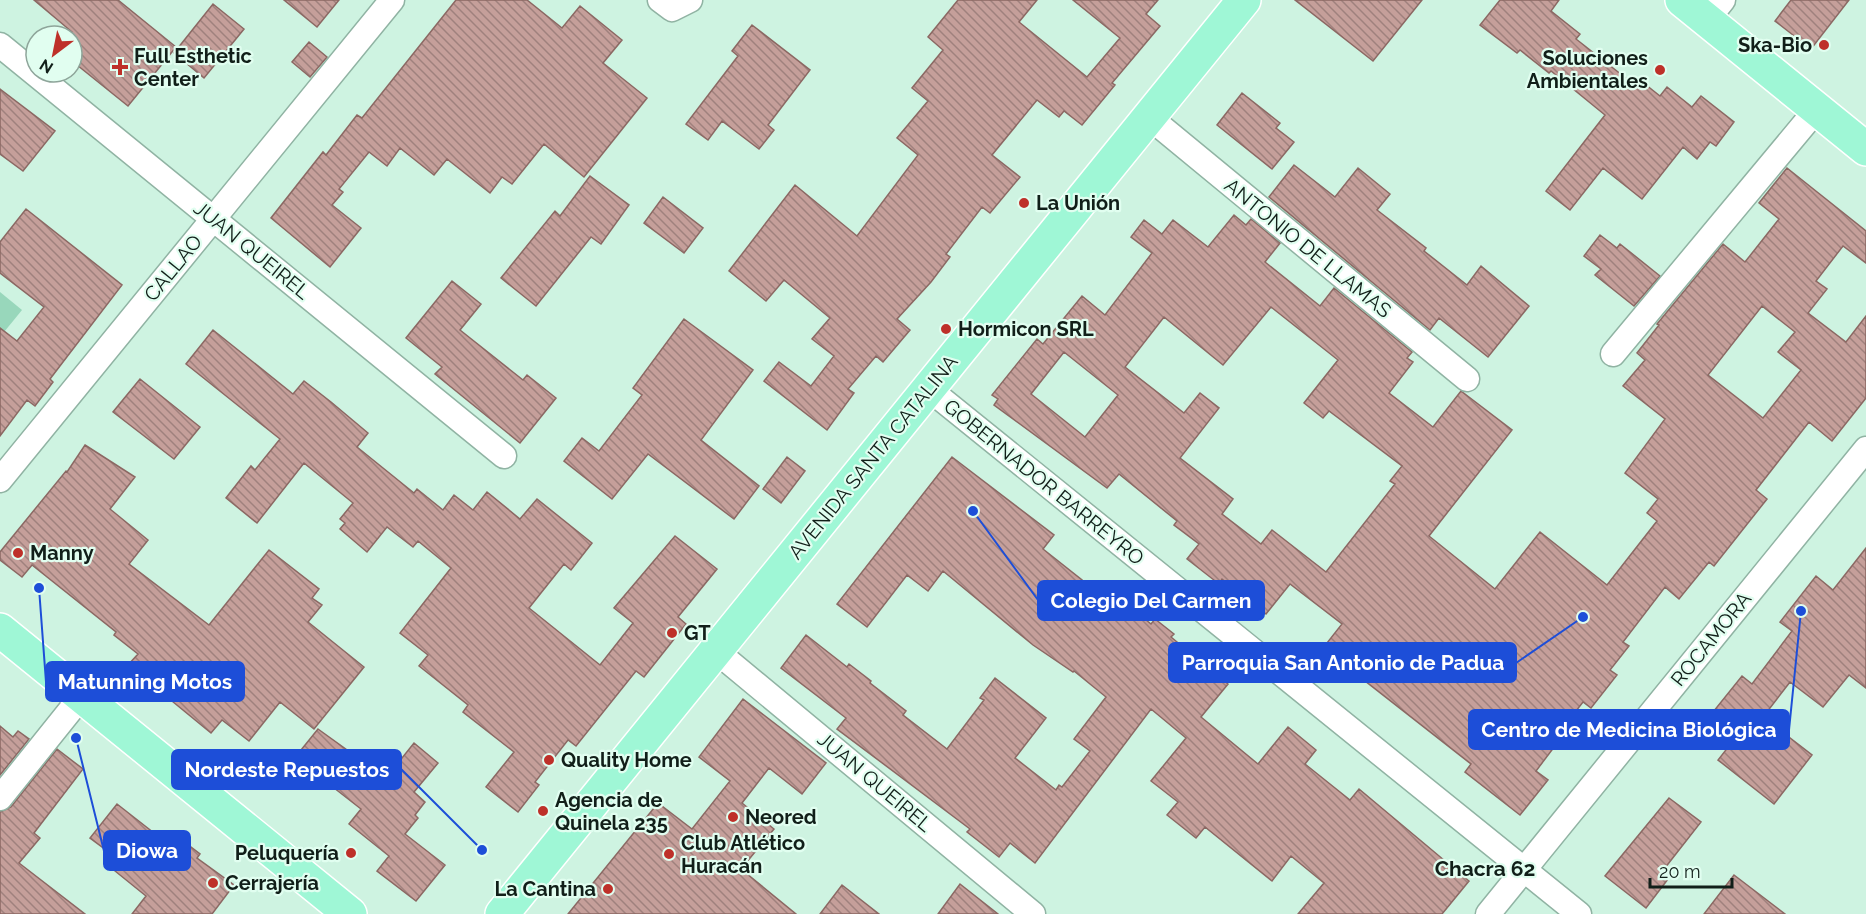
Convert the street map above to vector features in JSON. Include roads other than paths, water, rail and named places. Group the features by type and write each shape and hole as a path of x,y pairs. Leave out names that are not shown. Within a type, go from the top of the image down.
{"main road":[{"name":"AVENIDA SANTA CATALINA","path":"502,914 1244,0"},
{"path":"1704,7 1817,109 1866,149"},
{"path":"0,630 350,914"}],"street":[{"name":"CALLAO","path":"0,480 392,0"},
{"name":"JUAN QUEIREL","path":"0,45 504,456"},
{"path":"1613,354 1817,109"},
{"name":"ANTONIO DE LLAMAS","path":"1149,117 1467,379"},
{"name":"GOBERNADOR BARREYRO","path":"929,389 1579,914"},
{"name":"ROCAMORA","path":"1488,914 1866,449"},
{"name":"JUAN QUEIREL","path":"716,651 1033,914"},
{"path":"0,798 81,696"}],"place":[{"name":"Ska-Bio","path":"1824,45"},
{"name":"Full Esthetic Center","path":"120,67"},
{"name":"Soluciones Ambientales","path":"1660,70"},
{"name":"La Unión","path":"1024,203"},
{"name":"Hormicon SRL","path":"946,329"},
{"name":"Colegio Del Carmen","path":"973,511"},
{"name":"Manny","path":"18,553"},
{"name":"Matunning Motos","path":"39,588"},
{"name":"Centro de Medicina Biológica","path":"1801,611"},
{"name":"Parroquia San Antonio de Padua","path":"1583,617"},
{"name":"GT","path":"672,633"},
{"name":"Diowa","path":"76,738"},
{"name":"Quality Home","path":"549,760"},
{"name":"Agencia de Quinela 235","path":"543,811"},
{"name":"Neored","path":"733,817"},
{"name":"Nordeste Repuestos","path":"482,850"},
{"name":"Peluquería","path":"351,853"},
{"name":"Club Atlético Huracán","path":"669,854"},
{"name":"Cerrajería","path":"213,883"},
{"name":"La Cantina","path":"608,889"}],"district":[{"name":"Chacra 62","path":"1485,869"}]}
